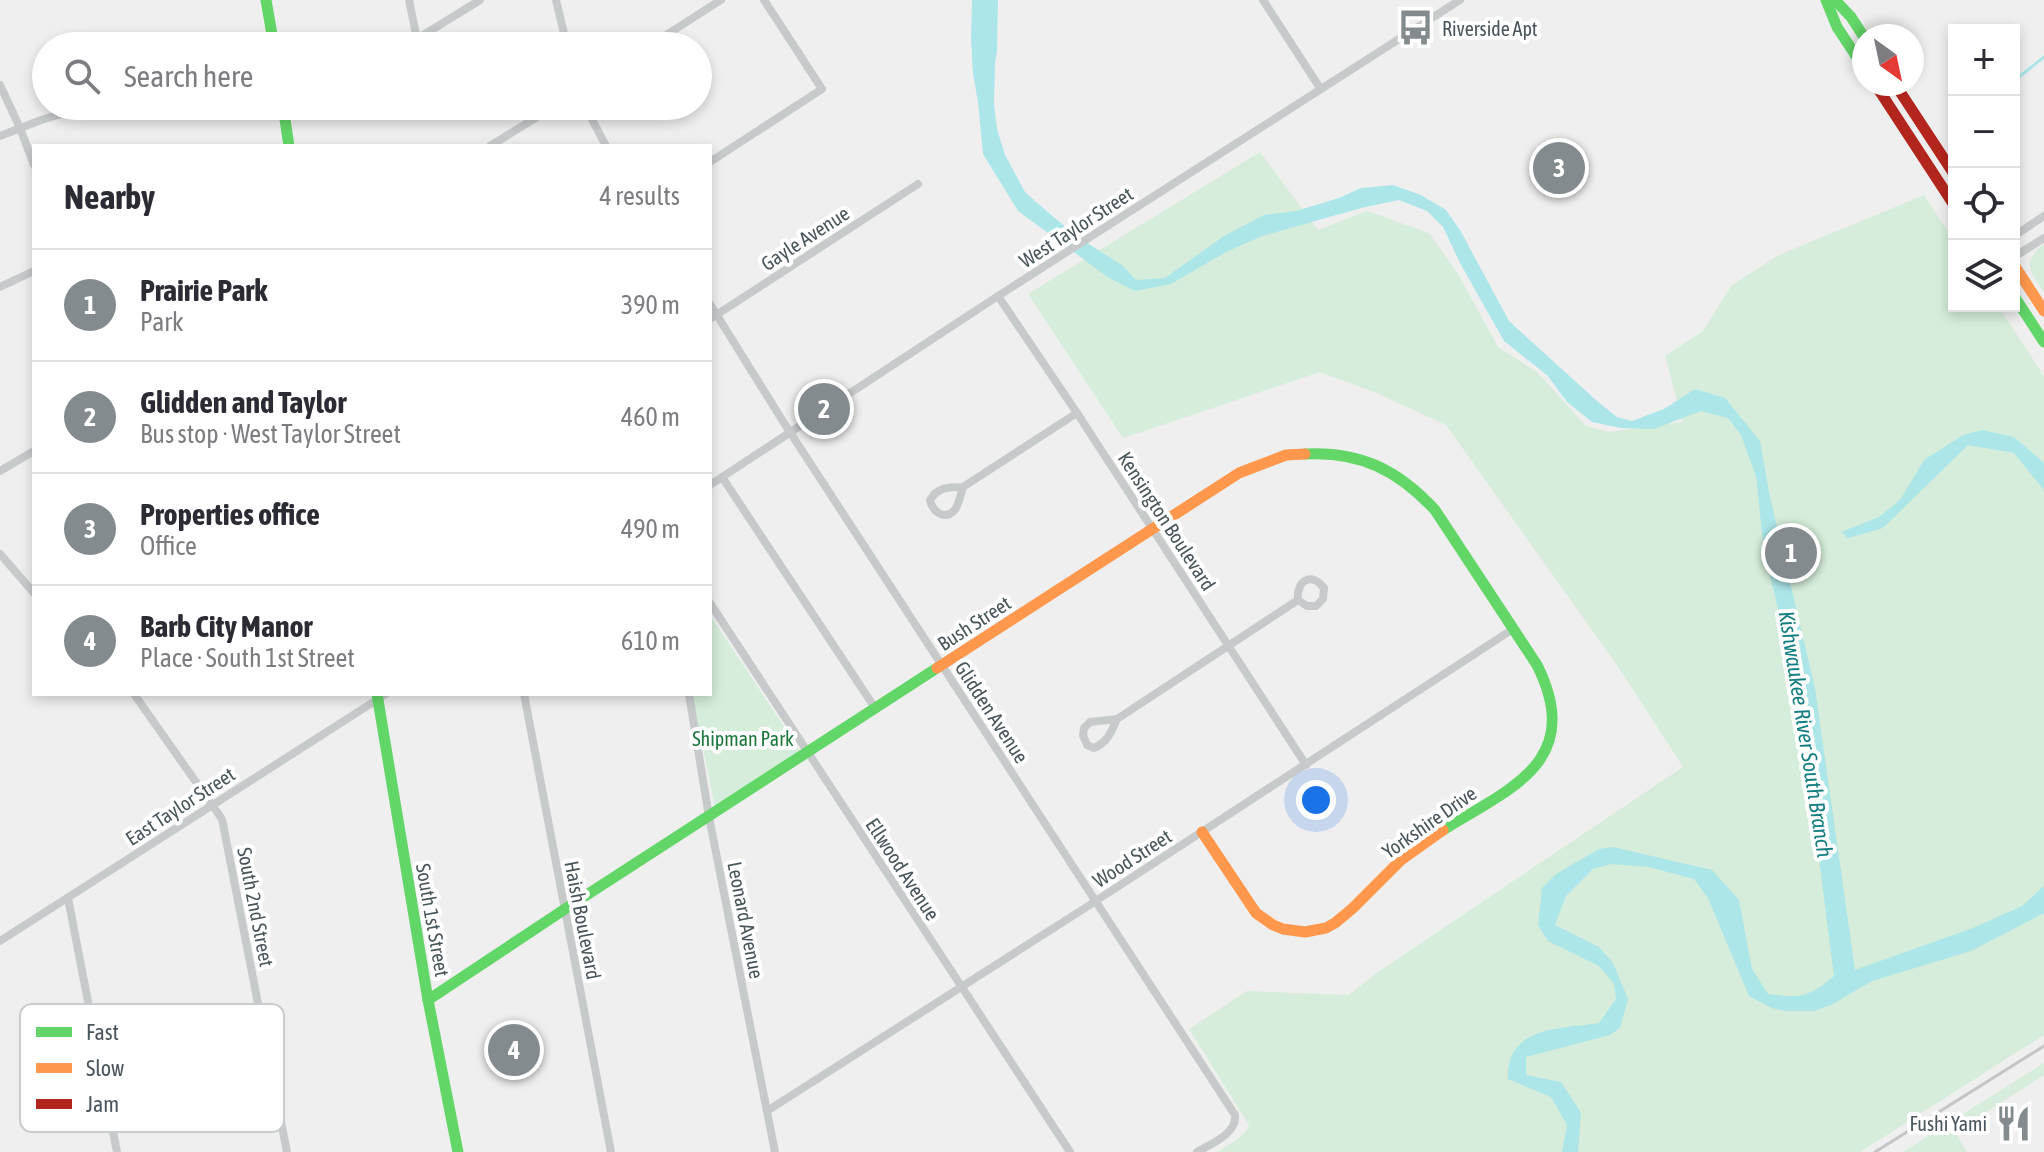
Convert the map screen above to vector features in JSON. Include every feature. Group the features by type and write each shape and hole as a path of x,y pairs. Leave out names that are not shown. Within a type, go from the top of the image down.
{"street":[{"path":"266,0 272,32"},
{"path":"409,0 416,32"},
{"path":"428,32 480,0"},
{"path":"556,0 564,32"},
{"path":"671,32 721,0"},
{"path":"712,161 822,89 764,0"},
{"path":"1263,0 1320,88"},
{"name":"West Taylor Street","path":"712,484 1460,0"},
{"path":"1826,0 1837,27 1852,50"},
{"path":"1835,0 1856,24"},
{"path":"0,85 32,160"},
{"path":"1883,96 1948,196"},
{"path":"1903,96 1950,168"},
{"path":"0,136 45,120"},
{"path":"285,120 289,144"},
{"path":"493,144 532,120"},
{"path":"592,120 605,144"},
{"name":"Gayle Avenue","path":"713,317 918,184"},
{"path":"2020,232 2044,216"},
{"path":"2020,253 2044,238"},
{"path":"0,287 32,272"},
{"path":"2020,274 2044,311"},
{"name":"Kensington Boulevard","path":"998,296 1306,765"},
{"path":"2020,305 2044,342"},
{"name":"Glidden Avenue","path":"713,317 1235,1115 1235,1124 1225,1135 1197,1152"},
{"path":"963,487 1077,413"},
{"path":"0,471 32,452"},
{"name":"Bush Street","path":"428,1000 1239,473 1268,461 1286,455 1334,454 1381,467 1411,486 1430,504 1513,629"},
{"path":"722,477 875,708"},
{"path":"0,554 32,591"},
{"path":"1117,719 1298,600"},
{"name":"Ellwood Avenue","path":"712,606 1070,1152"},
{"name":"Wood Street","path":"767,1111 1513,629"},
{"name":"Yorkshire Drive","path":"1202,832 1263,919 1285,929 1302,932 1318,930 1336,922 1402,859 1524,779 1544,753 1552,728 1552,701 1543,677 1513,629"},
{"name":"South 2nd Street","path":"135,696 222,819 258,1004"},
{"name":"East Taylor Street","path":"0,941 380,696"},
{"name":"South 1st Street","path":"380,696 428,1000 458,1152"},
{"name":"Haish Boulevard","path":"524,696 611,1152"},
{"name":"Leonard Avenue","path":"689,696 709,817 775,1152"},
{"path":"68,898 88,1004"},
{"path":"113,1132 117,1152"},
{"name":"South 2nd Street","path":"283,1132 287,1152"}],"green space":[{"path":"1260,152 1318,230 1367,211 1429,233 1458,274 1498,347 1537,372 1586,426 1608,432 1683,422 1665,356 1703,331 1731,286 1777,256 1924,195 1948,232 1948,312 2002,312 2044,376 2044,1035 1860,1152 1218,1152 1240,1137 1249,1125 1189,1029 1247,991 1349,995 1375,974 1683,767 1619,668 1446,425 1379,394 1320,372 1123,438 1028,294"},
{"path":"2044,244 2044,292 2035,279 2030,262"},
{"name":"Shipman Park","path":"712,618 800,751 715,807 692,696 712,696"},
{"path":"2044,1063 2044,1075 1955,1132 1967,1152 1903,1152"}],"water":[{"name":"Kishwaukee River South Branch","path":"972,0 998,0 994,104 997,129 1005,155 1025,192 1075,235 1123,266 1136,280 1165,278 1224,236 1264,215 1296,211 1361,188 1393,185 1421,195 1446,210 1509,321 1617,417 1632,421 1664,409 1695,389 1725,398 1760,441 1770,497 1815,688 1855,970 1973,928 2022,906 2044,886 2044,913 1971,951 1872,981 1833,1004 1814,1011 1786,1011 1772,1008 1749,996 1708,898 1694,879 1649,867 1611,864 1593,869 1566,896 1555,925 1599,947 1613,963 1628,999 1620,1028 1610,1035 1526,1057 1526,1075 1561,1082 1581,1113 1578,1152 1562,1152 1567,1125 1551,1097 1508,1079 1510,1062 1516,1049 1538,1033 1599,1023 1616,999 1614,984 1599,966 1548,941 1538,925 1542,888 1556,874 1599,849 1613,847 1712,870 1739,900 1752,969 1768,994 1804,995 1834,976 1797,686 1764,551 1756,476 1741,435 1728,418 1701,411 1654,429 1621,428 1592,422 1567,402 1548,376 1504,341 1443,227 1427,211 1399,200 1262,236 1226,252 1171,284 1135,291 1109,278 1018,211 983,154 973,74"},
{"path":"1982,430 2014,437 2044,463 2044,490 2014,453 1968,445 1883,528 1848,538 1841,532 1879,517 1900,500 1924,460 1963,435"}],"waterway":[{"path":"2020,76 2044,57"}],"railway":[{"path":"1875,1152 2044,1046"}],"traffic: fast":[{"path":"266,0 272,32"},
{"path":"1826,0 1837,27 1852,50"},
{"path":"1835,0 1856,24"},
{"path":"285,120 289,144"},
{"path":"2020,305 2044,342"},
{"path":"1305,454 1361,460 1392,474 1421,496 1435,510 1537,665 1550,698 1552,725 1546,748 1534,768 1493,800 1443,830"},
{"path":"428,1000 937,668"},
{"path":"377,696 428,1000 458,1152"}],"traffic: slow":[{"path":"2020,274 2044,311"},
{"path":"937,668 1239,473 1286,455 1305,454"},
{"path":"1202,832 1256,913 1283,929 1305,932 1335,923 1401,860 1443,830"}],"traffic: jam":[{"path":"1883,96 1948,196"},
{"path":"1903,96 1950,168"}],"place":[{"name":"Riverside Apt","path":"1416,28"},
{"name":"Properties office","path":"1559,168"},
{"name":"Glidden and Taylor","path":"824,409"},
{"name":"Prairie Park","path":"1791,553"},
{"name":"Barb City Manor","path":"514,1050"},
{"name":"Fushi Yami","path":"2013,1123"}]}
